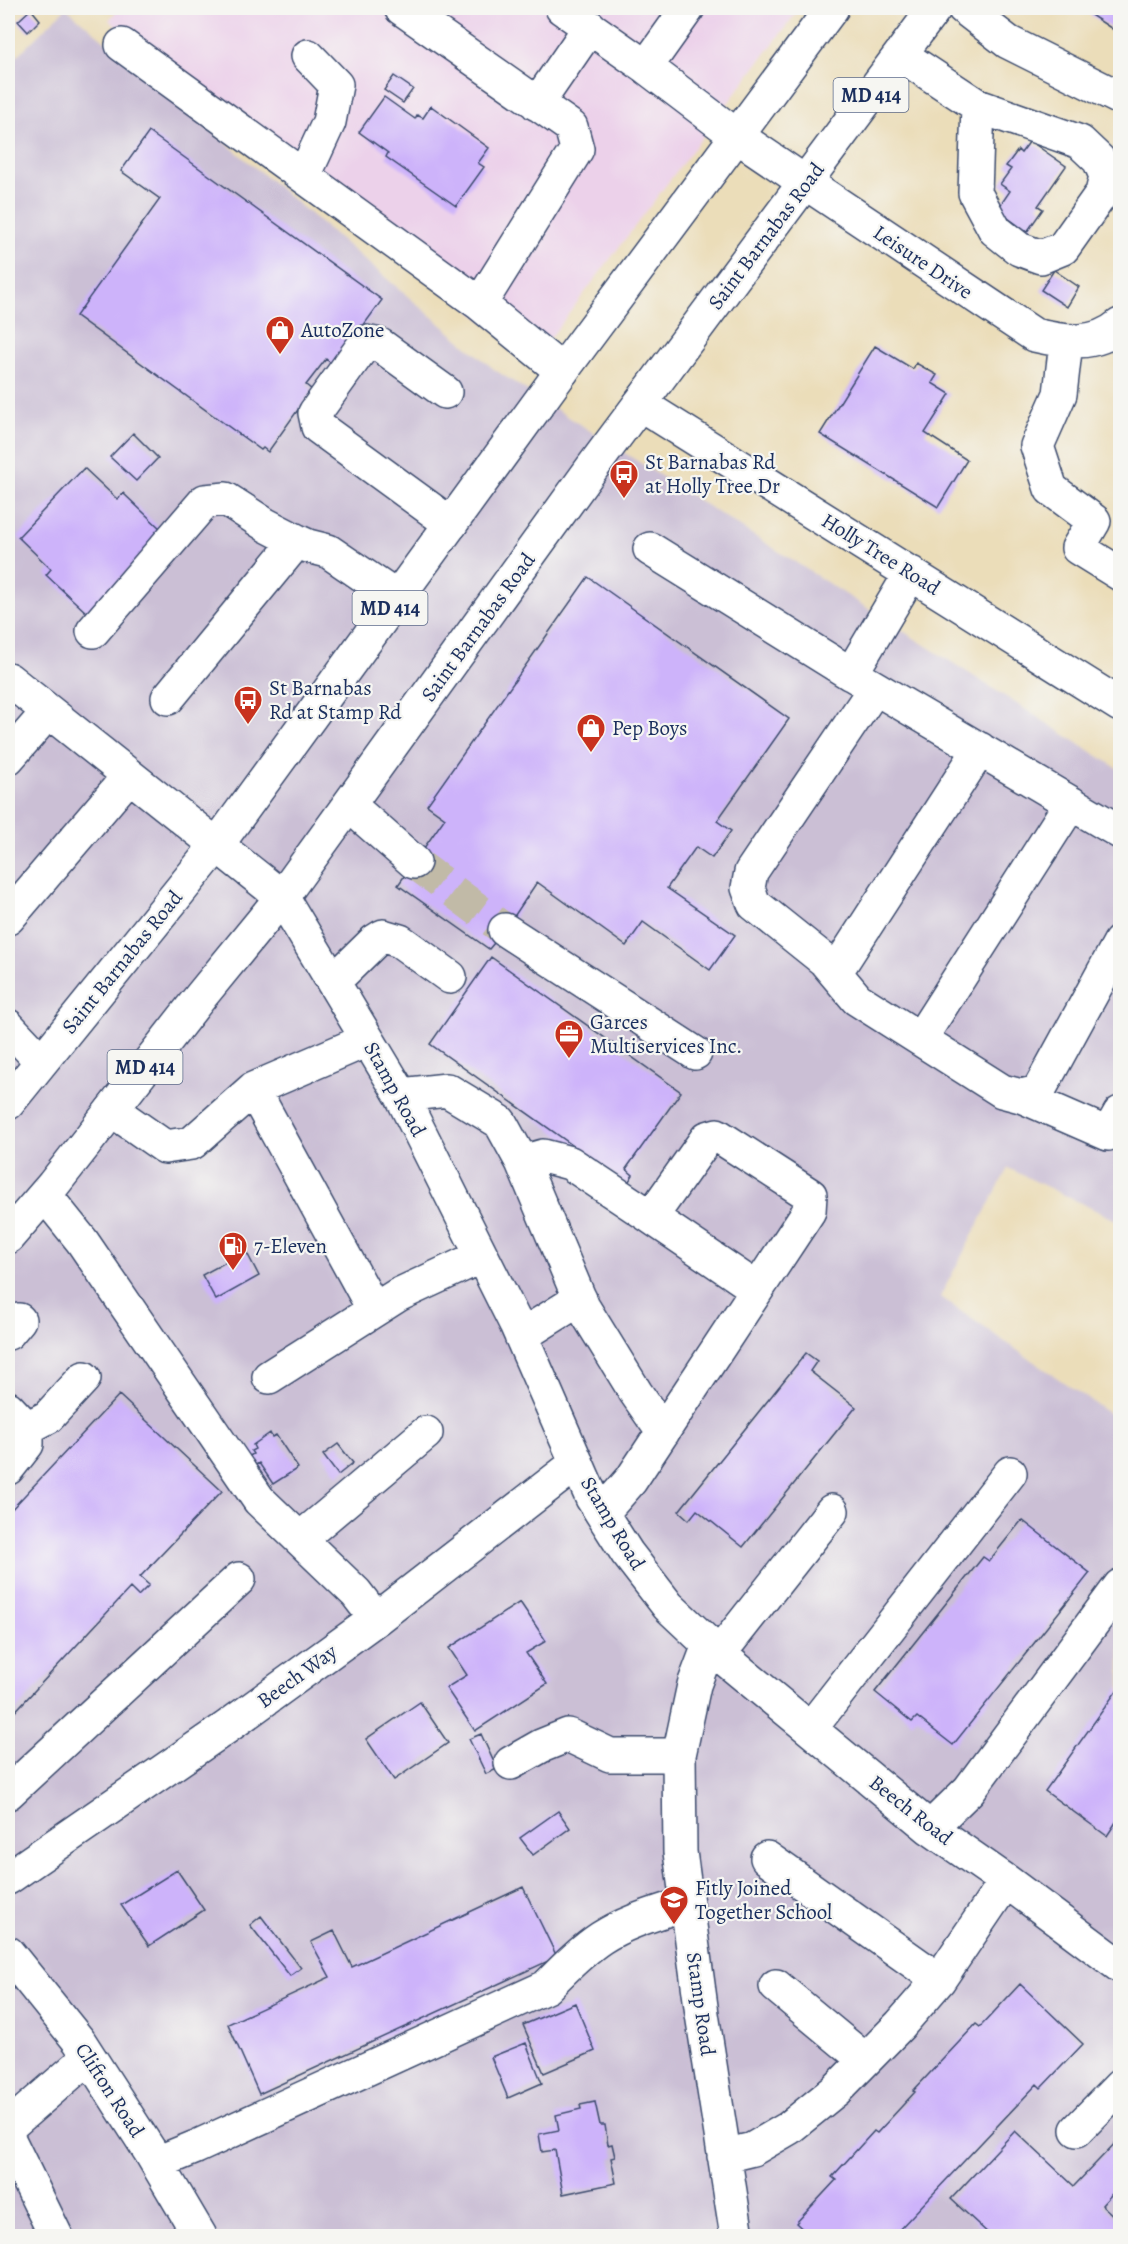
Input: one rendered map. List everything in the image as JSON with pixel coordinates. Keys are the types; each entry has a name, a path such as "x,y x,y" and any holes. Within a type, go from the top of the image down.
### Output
{"street":[{"path":"401,8 571,127 577,149 480,304"},
{"name":"Leisure Drive","path":"562,8 646,67 737,136 1034,335 1066,342 1095,339 1120,325"},
{"path":"646,67 688,8"},
{"name":"Saint Barnabas Road","path":"8,1103 216,845 562,371 832,8"},
{"name":"Saint Barnabas Road","path":"8,1237 45,1195 282,897 640,404 935,8"},
{"path":"963,8 1008,42 1120,99"},
{"path":"537,104 590,27"},
{"path":"122,45 480,304 562,371"},
{"path":"901,55 978,106 1080,142 1099,160 1106,176 1102,193 1064,248 1041,257 1019,249 995,230 975,193 978,106"},
{"path":"304,176 329,122 336,85 308,56"},
{"path":"445,392 380,345 366,342 315,413 318,427 451,524"},
{"path":"1066,342 1060,394 1037,446 1051,489 1094,521 1078,548 1120,574"},
{"name":"Holly Tree Road","path":"640,404 1120,705"},
{"path":"93,631 205,501 226,499 266,525 297,541 328,551 397,598"},
{"path":"168,698 297,541"},
{"path":"650,549 863,681 1120,832"},
{"path":"911,573 863,681 751,872 748,888 754,904 824,960 857,999 1002,1091 1021,1096 1108,1134 1120,1113"},
{"name":"Stamp Road","path":"8,679 282,897 400,1095 521,1336 592,1498 627,1553 668,1606 714,1650 694,1685 679,1755 681,1852 737,2236"},
{"path":"8,758 48,712"},
{"path":"835,973 980,749"},
{"path":"8,918 129,776"},
{"path":"920,1039 1071,803"},
{"path":"349,805 414,862"},
{"path":"505,930 696,1053"},
{"path":"333,981 383,936 400,941 450,977"},
{"path":"1021,1096 1038,1092 1120,942"},
{"path":"8,1026 41,1061"},
{"path":"112,1110 165,1147 192,1143 254,1089 367,1040"},
{"path":"254,1089 374,1310"},
{"path":"400,1095 447,1090 500,1122 522,1162 580,1299 636,1393 663,1432"},
{"path":"602,1513 631,1479 809,1211 810,1195 717,1135 707,1138 651,1217"},
{"path":"522,1162 543,1156 570,1163 757,1289"},
{"path":"45,1195 82,1241 259,1500 356,1593 376,1619"},
{"path":"269,1377 398,1294 482,1256"},
{"path":"521,1336 580,1299"},
{"path":"8,1468 27,1444 17,1418 48,1417 84,1378"},
{"path":"300,1539 426,1433"},
{"name":"Beech Way","path":"8,1878 227,1727 376,1619 577,1463"},
{"path":"810,1728 1010,1473"},
{"path":"714,1650 832,1511"},
{"path":"8,1793 239,1580"},
{"path":"930,1828 969,1790 1120,1586"},
{"name":"Beech Road","path":"714,1650 930,1828 1120,1966"},
{"path":"511,1763 541,1746 568,1735 610,1755 679,1755"},
{"path":"767,1858 939,1980"},
{"path":"724,2156 753,2149 789,2128 836,2090 900,2025 939,1980 1006,1881"},
{"path":"157,2163 196,2148 546,1987 575,1958 602,1937 637,1920 687,1903"},
{"name":"Clifton Road","path":"8,1953 79,2041 157,2163 200,2236"},
{"path":"776,1986 866,2060"},
{"path":"8,2127 89,2057"},
{"path":"1077,2130 1120,2086"},
{"path":"8,2138 56,2236"}],"shaded area":[{"path":"66,8 495,370 1120,770 1120,1222 1008,1168 940,1297 1120,1421 1120,2236 8,2236 8,65"},
{"path":"120,8 800,8 533,361 109,20"}],"building":[{"path":"1080,8 1120,8 1120,34"},
{"path":"31,9 40,20 28,32 18,21"},
{"path":"394,76 413,89 403,103 384,90"},
{"path":"384,97 415,119 417,115 423,118 431,106 489,148 478,163 484,167 456,206 386,157 388,153 359,132"},
{"path":"149,132 382,300 334,366 326,359 306,385 312,390 268,452 263,448 261,450 76,316 160,199 121,171"},
{"path":"1030,141 1066,166 1038,206 1043,209 1027,232 997,210 1010,191 1000,184 1011,169 1006,166 1018,150 1021,153"},
{"path":"1054,270 1079,287 1067,307 1041,290"},
{"path":"875,346 913,369 916,363 937,375 932,383 950,394 925,433 967,460 938,507 820,434"},
{"path":"133,433 158,458 136,481 110,457"},
{"path":"84,468 117,499 123,493 164,532 87,613 46,575 51,569 18,537"},
{"path":"588,577 789,719 717,821 731,831 712,858 696,847 667,888 735,935 710,970 643,922 626,946 537,882 505,930 489,949 398,885 445,818 427,805"},
{"path":"491,957 681,1092 626,1169 633,1175 627,1184 430,1044"},
{"path":"246,1251 259,1276 216,1300 202,1275"},
{"path":"806,1353 817,1361 810,1371 856,1407 743,1547 697,1510 689,1520 679,1511"},
{"path":"119,1395 222,1491 140,1577 149,1585 138,1596 130,1588 8,1719 8,1513"},
{"path":"270,1433 272,1437 276,1435 298,1468 273,1484 259,1463 254,1466 248,1457 253,1454 251,1451 255,1449 253,1445"},
{"path":"338,1444 353,1463 338,1475 323,1455"},
{"path":"1022,1520 1090,1573 953,1745 917,1717 912,1722 875,1692 983,1557 989,1561"},
{"path":"520,1602 546,1641 526,1653 547,1684 475,1731 446,1688 467,1675 449,1648"},
{"path":"1120,1686 1120,1816 1107,1836 1045,1791"},
{"path":"420,1702 448,1743 394,1780 366,1739"},
{"path":"481,1734 497,1769 486,1774 469,1739"},
{"path":"558,1811 570,1828 533,1855 520,1838"},
{"path":"177,1870 204,1910 149,1946 121,1905"},
{"path":"523,1887 557,1957 259,2094 228,2024 330,1977 311,1942 334,1931 352,1967"},
{"path":"261,1916 301,1968 290,1976 250,1925"},
{"path":"1020,1984 1083,2044 1041,2088 1037,2084 895,2234 898,2236 810,2236 796,2223 836,2180 832,2177 874,2131 877,2133 976,2024 980,2027"},
{"path":"575,2003 595,2051 544,2073 523,2025"},
{"path":"526,2043 542,2083 508,2098 491,2057"},
{"path":"595,2102 600,2125 605,2125 608,2145 612,2144 615,2157 611,2158 616,2183 563,2194 555,2150 542,2152 539,2134 559,2130 556,2115 581,2109 580,2105"},
{"path":"1015,2131 1074,2186 1120,2138 1120,2185 1102,2205 1120,2222 1120,2236 991,2236 951,2199"}],"tunnel":[{"path":"414,862 505,930"}],"place":[{"name":"AutoZone","path":"280,356"},
{"name":"St Barnabas Rd at Holly Tree Dr","path":"624,500"},
{"name":"St Barnabas Rd at Stamp Rd","path":"248,726"},
{"name":"Pep Boys","path":"591,754"},
{"name":"Garces Multiservices Inc.","path":"569,1060"},
{"name":"7-Eleven","path":"233,1272"},
{"name":"Fitly Joined Together School","path":"674,1926"}]}
